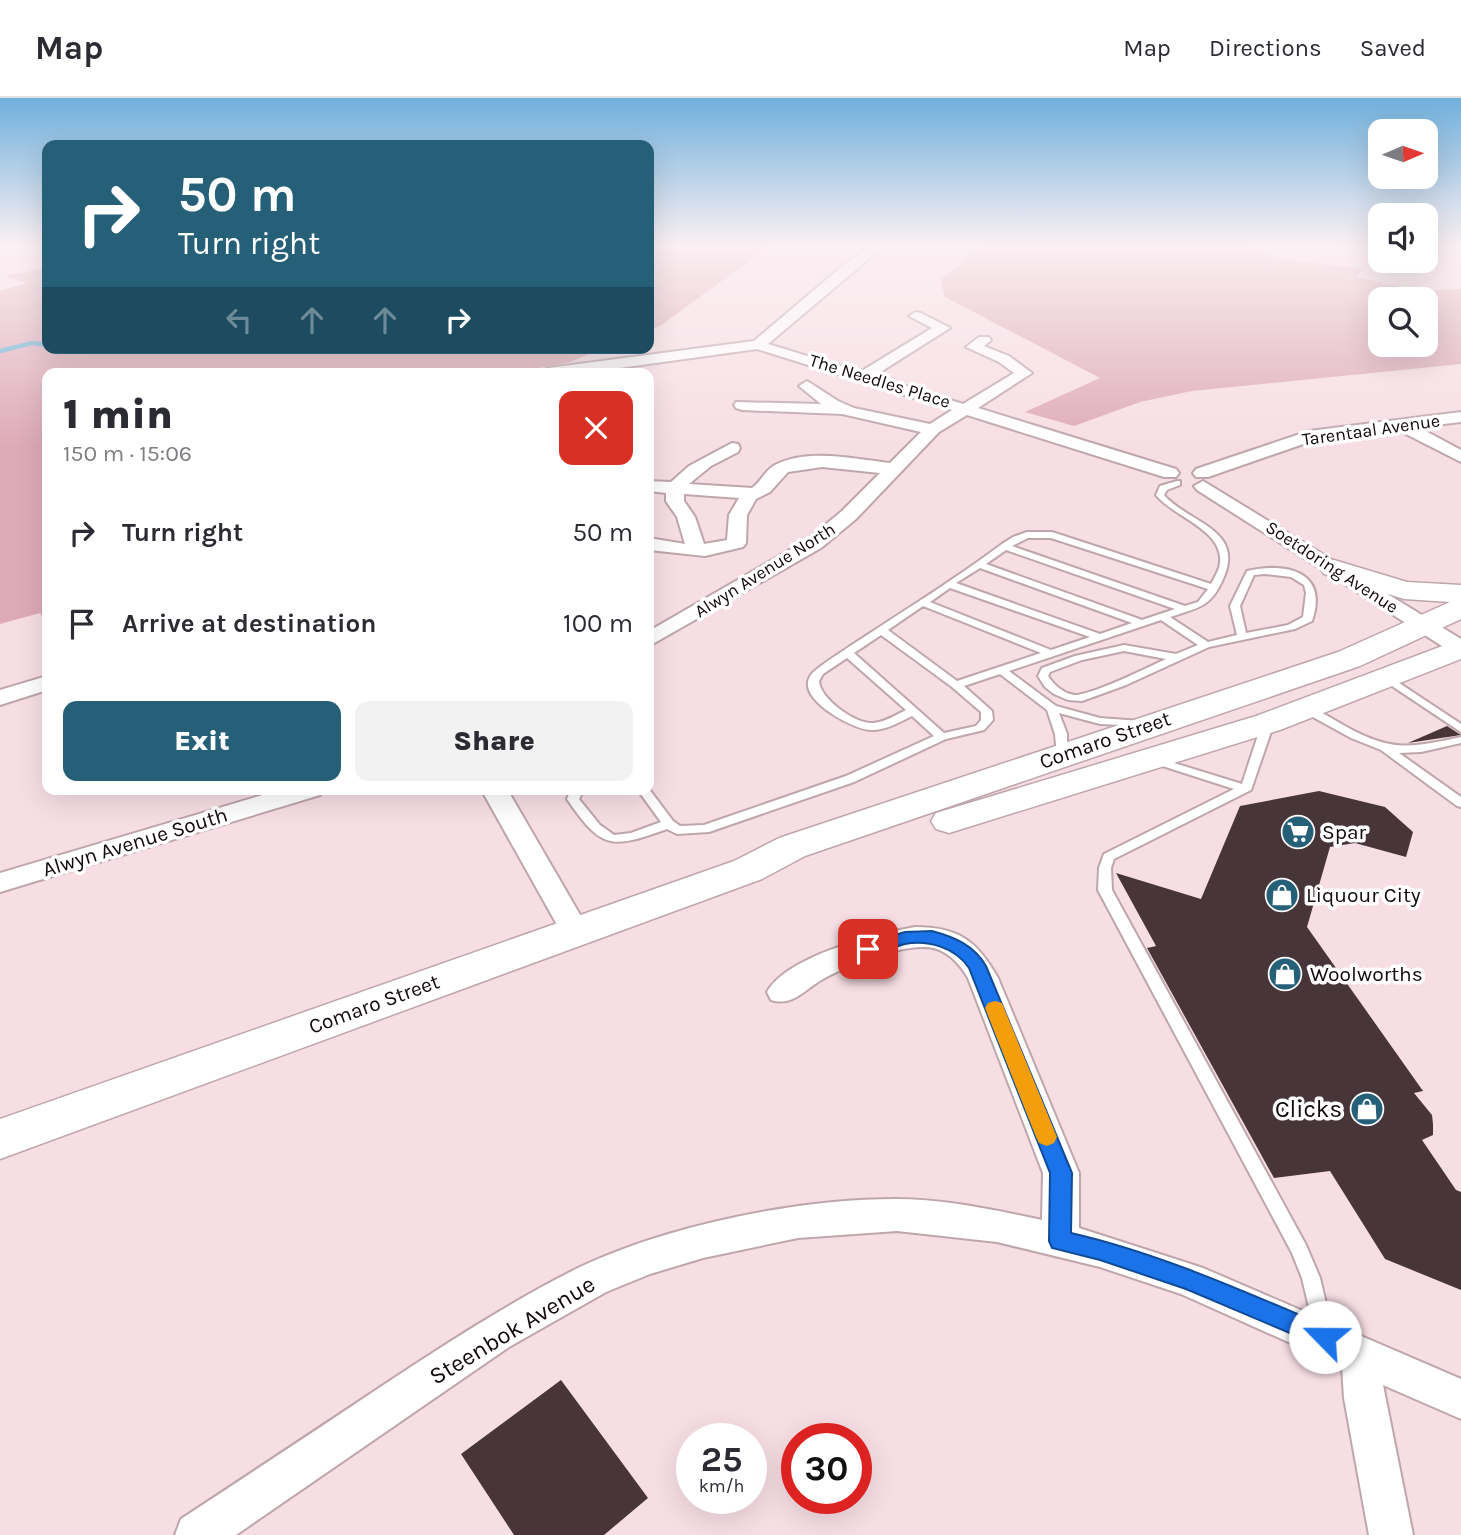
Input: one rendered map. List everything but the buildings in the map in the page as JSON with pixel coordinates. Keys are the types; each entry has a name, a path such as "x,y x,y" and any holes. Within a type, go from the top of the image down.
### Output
{"street":[{"path":"613,368 758,345 795,313"},
{"path":"863,376 943,328 916,316"},
{"name":"Alwyn Avenue North","path":"654,637 814,544 849,514 933,429 964,407 1024,373 998,356 973,347 984,340"},
{"name":"The Needles Place","path":"758,345 964,407"},
{"path":"807,386 819,398 850,410 933,429"},
{"path":"742,405 850,410"},
{"path":"964,407 1173,478 1184,469 1202,479"},
{"name":"Tarentaal Avenue","path":"1202,479 1309,436 1461,417"},
{"path":"1398,424 1461,457"},
{"path":"698,549 691,537 687,516 675,503 677,488 686,476 732,448"},
{"path":"654,486 750,494 763,491 775,472 790,465 820,463 893,470"},
{"name":"Soetdoring Avenue","path":"1202,479 1334,568 1461,648"},
{"path":"654,545 698,549 728,547 736,543 738,515 750,494"},
{"path":"1334,568 1404,590 1461,593"},
{"name":"Comaro Street","path":"0,1139 748,870 792,847 1349,659 1461,608"},
{"name":"Comaro Street","path":"748,870 801,864 1154,760 1268,723 1461,648"},
{"path":"0,698 42,685"},
{"name":"Alwyn Avenue South","path":"0,883 291,795"},
{"path":"497,795 575,932"},
{"path":"782,992 821,965 905,938 923,936 941,939 967,953 983,978 1061,1173 1060,1241"},
{"name":"Steenbok Avenue","path":"197,1535 495,1334 593,1280 645,1259 704,1242 797,1222 897,1215 997,1226 1100,1250 1190,1280 1461,1399"},
{"path":"1343,1346 1364,1398 1391,1535"}],"lane":[{"path":"956,685 1201,604 1215,588 1227,555 1216,535 1160,495 1173,478"},
{"path":"913,711 877,727 867,727 855,723 818,697 813,686 814,679 819,671 1005,546 1027,535 1052,535 1215,588"},
{"path":"1005,546 1188,610"},
{"path":"978,564 1143,624"},
{"path":"1174,657 1136,649 1116,649 1046,670 1043,676 1046,683 1065,696 1083,698 1151,672 1174,657 1206,645 1242,637 1303,623 1308,619 1311,590 1307,583 1278,572 1250,573 1235,606 1242,637"},
{"path":"949,584 1101,638"},
{"path":"922,602 1052,654"},
{"path":"1164,618 1206,645"},
{"path":"647,795 669,824 677,830 705,829 850,779 942,737 979,728 987,720 986,711 956,685 881,630"},
{"path":"848,652 942,737"},
{"path":"1001,670 1052,708 1100,722 1147,725"},
{"path":"1387,678 1461,729"},
{"path":"1052,708 1061,734 1061,754"},
{"path":"1306,709 1382,747 1461,803"},
{"path":"1268,723 1245,787 1109,857 1104,882 1300,1250 1343,1346"},
{"path":"1382,747 1423,749 1461,740"},
{"path":"1154,760 1245,787"},
{"path":"574,795 573,799 598,833 606,838 630,838 669,824"}],"shaded area":[{"path":"0,313 42,313 42,354 589,354 570,362 539,368 42,368 42,616 40,613 0,624"},
{"path":"654,313 678,313 654,328"},
{"path":"976,313 1368,313 1368,357 1438,357 1438,313 1461,313 1461,364 1192,391 1140,402 1074,426 1025,412 1100,378"}],"waterway":[{"path":"0,351 32,343 42,344"}],"slow traffic":[{"path":"995,1008 1047,1137"}],"place":[{"name":"Spar","path":"1298,832"},
{"name":"Liquour City","path":"1282,895"},
{"name":"Woolworths","path":"1285,974"},
{"name":"Clicks","path":"1367,1109"}],"route":[{"path":"868,949 915,936 932,937 954,945 972,958 983,978 1061,1173 1060,1241 1100,1250 1190,1280 1325,1337"}]}
